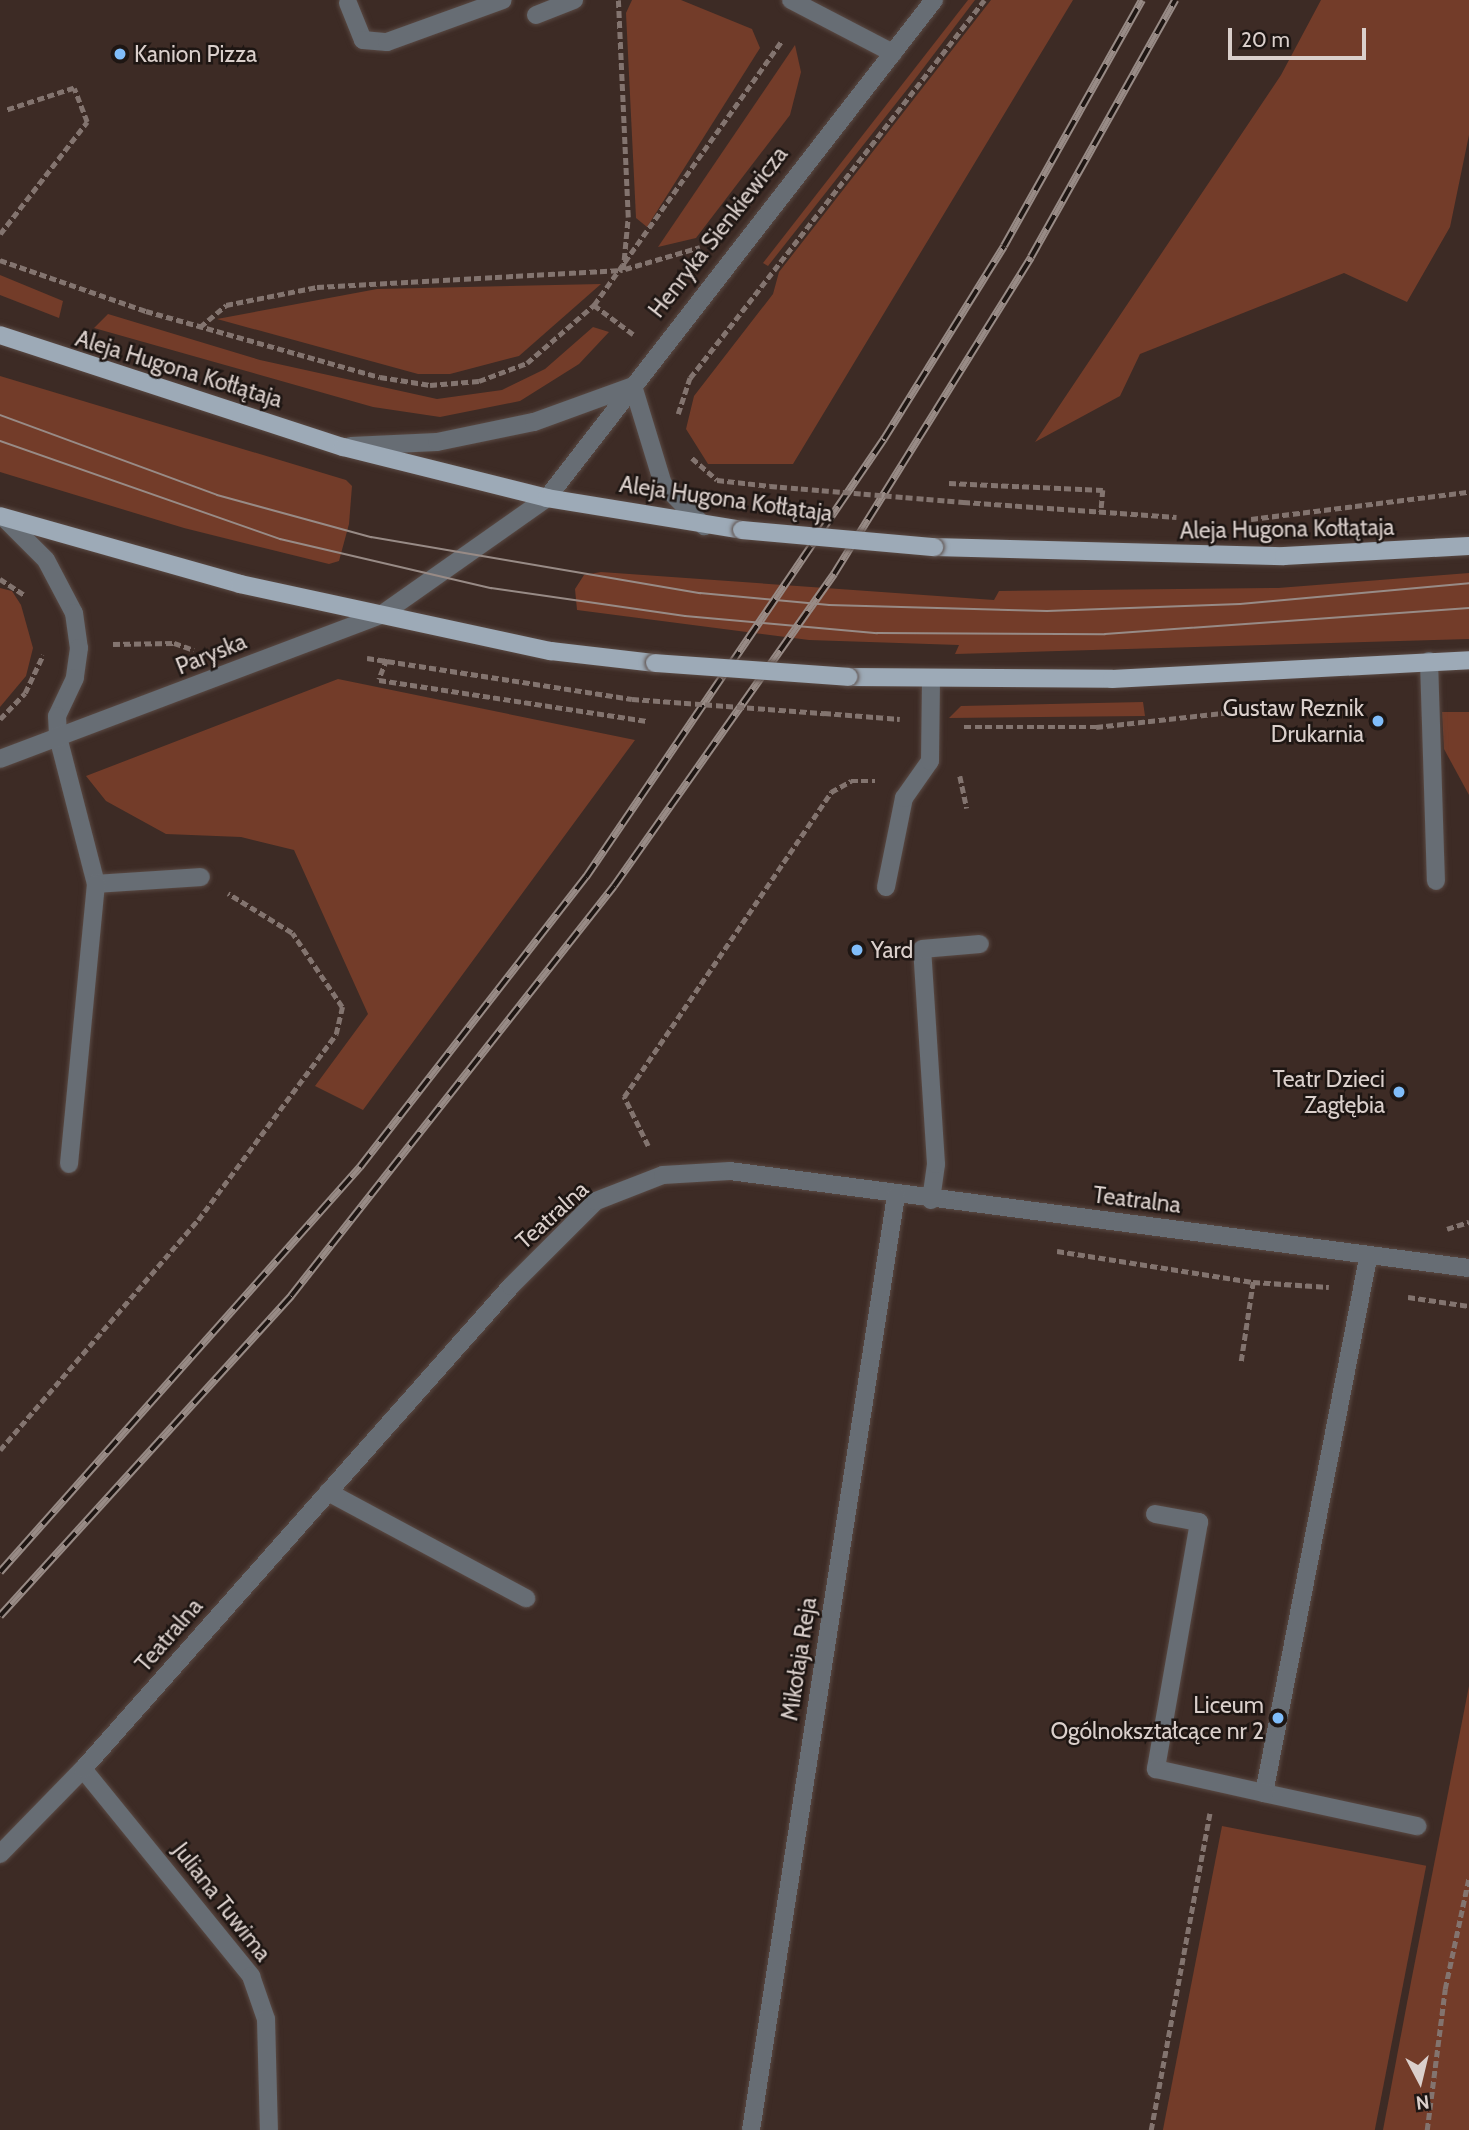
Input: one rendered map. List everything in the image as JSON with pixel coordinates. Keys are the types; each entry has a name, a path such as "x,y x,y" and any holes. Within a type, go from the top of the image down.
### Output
{"main road":[{"name":"Aleja Hugona Kołłątaja","path":"0,335 343,447 547,498 704,526 934,547 1284,556 1469,546"},
{"path":"2,517 132,556 381,615 551,651 655,663 931,681 1112,679 1469,660"}],"street":[{"path":"348,3 363,40 387,41 503,0"},
{"path":"536,15 574,0"},
{"path":"791,0 893,52"},
{"name":"Henryka Sienkiewicza","path":"547,498 749,232 934,0"},
{"path":"343,447 461,437 534,422 633,386 663,484 704,526"},
{"name":"Paryska","path":"0,759 381,615 547,498"},
{"path":"2,517 46,560 74,612 79,648 75,678 57,716 58,737 96,884 69,1164"},
{"path":"1429,661 1436,881"},
{"path":"886,887 912,781 930,761 931,681"},
{"path":"96,884 201,877"},
{"path":"931,1200 936,1164 922,949 980,944"},
{"name":"Teatralna","path":"0,1854 83,1769 511,1286 596,1201 663,1175 730,1171 896,1196 1368,1258 1469,1268"},
{"name":"Mikołaja Reja","path":"751,2130 896,1196"},
{"path":"1264,1793 1368,1258"},
{"path":"328,1492 526,1598"},
{"path":"1155,1514 1199,1521 1156,1769 1417,1826"},
{"name":"Juliana Tuwima","path":"83,1769 251,1976 266,2018 269,2130"}],"path":[{"path":"618,0 628,217 623,270"},
{"path":"679,429 690,377 984,0"},
{"path":"0,260 200,327 380,377 444,386 527,363 594,305 623,270 782,40"},
{"path":"0,234 87,122 74,88 7,110"},
{"path":"200,327 226,305 317,287 623,270 749,232"},
{"path":"594,305 621,325"},
{"path":"687,453 711,478 770,486 1180,517"},
{"path":"949,483 1103,490 1101,512"},
{"path":"1236,521 1469,492"},
{"path":"0,579 31,603"},
{"path":"0,719 25,693 44,653 42,642"},
{"path":"114,644 174,643 205,653"},
{"path":"362,658 387,659 632,699 824,713 932,725 1096,727 1282,706"},
{"path":"387,659 379,680 648,721"},
{"path":"961,778 967,808"},
{"path":"663,1175 624,1097 831,792 851,781 912,781"},
{"path":"0,1450 198,1220 336,1034 342,1007 292,933 201,877"},
{"path":"1054,1250 1253,1282 1363,1290 1469,1306"},
{"path":"1241,1361 1253,1282"},
{"path":"1151,2130 1216,1782"},
{"path":"1427,2130 1445,1989 1469,1877"}],"shaded area":[{"path":"632,0 681,0 752,29 760,48 647,227 636,218 626,13"},
{"path":"968,0 975,0 768,266 763,263"},
{"path":"991,0 1073,0 793,464 708,464 686,429 694,396 773,294 779,272"},
{"path":"1321,0 1469,0 1469,135 1450,227 1407,302 1344,273 1140,354 1120,396 1035,442 1281,75"},
{"path":"795,45 801,72 790,115 696,238 658,247"},
{"path":"0,275 63,301 59,318 0,295"},
{"path":"601,284 519,356 450,374 418,374 217,319 377,289"},
{"path":"108,314 260,360 437,399 502,390 545,369 593,327 609,332 579,364 520,401 440,417 373,407 94,328"},
{"path":"0,376 346,480 352,486 349,524 339,561 329,564 184,528 0,472"},
{"path":"601,572 994,600 999,591 1278,588 1469,573 1469,639 955,654 959,645 809,640 577,610 575,589 584,575"},
{"path":"0,588 12,591 21,605 33,648 26,676 0,707"},
{"path":"338,679 635,740 363,1110 315,1086 368,1014 294,850 241,837 166,834 106,801 86,776"},
{"path":"1143,702 1145,716 949,718 961,706"},
{"path":"1442,712 1469,712 1469,795 1444,749"},
{"path":"1469,1686 1469,2130 1383,2130 1411,1982"},
{"path":"1222,1826 1426,1866 1375,2130 1163,2130"}],"tram line":[{"path":"0,415 217,495 371,537 700,593 829,605 1047,611 1240,604 1469,583"},
{"path":"0,441 280,539 491,588 685,616 877,633 1105,634 1469,608"}],"railway":[{"path":"0,1572 360,1167 586,877 884,439 1004,246 1142,0"},
{"path":"0,1616 291,1296 614,886 834,574 1031,257 1175,0"}],"place":[{"name":"Kanion Pizza","path":"120,54"},
{"name":"Gustaw Reznik Drukarnia","path":"1378,721"},
{"name":"Yard","path":"857,950"},
{"name":"Teatr Dzieci Zagłębia","path":"1399,1092"},
{"name":"Liceum Ogólnokształcące nr 2","path":"1278,1718"}]}
